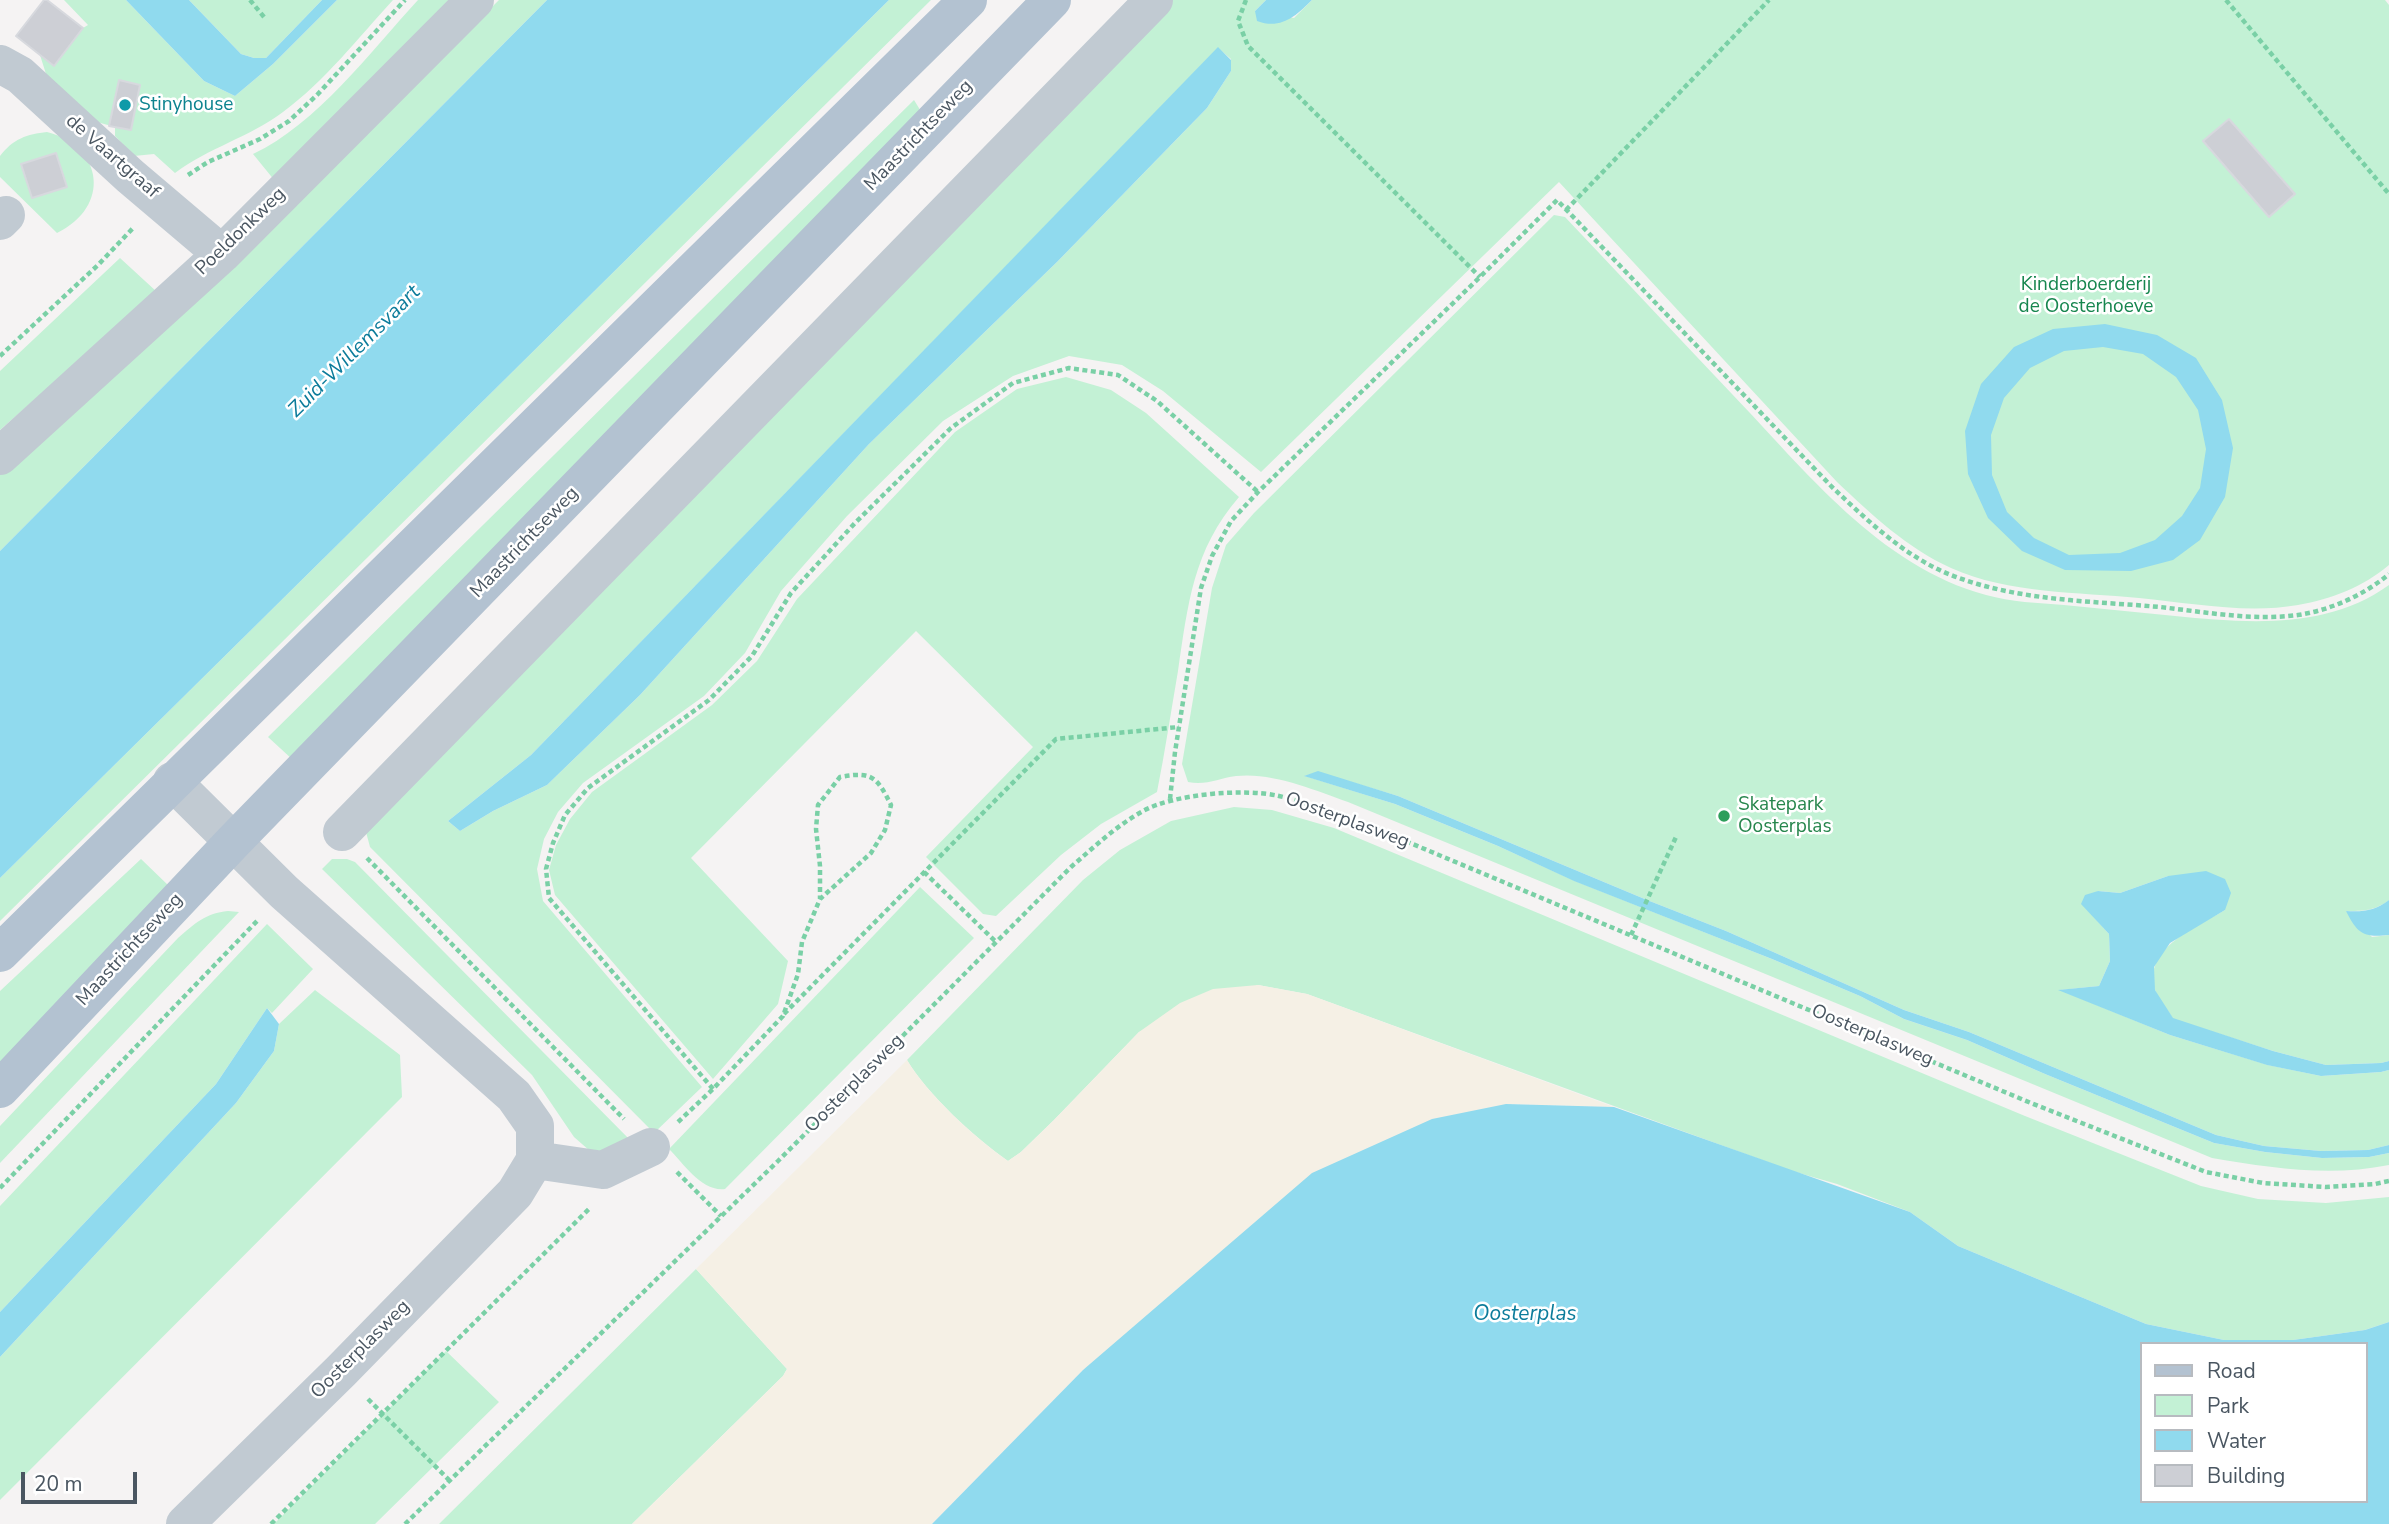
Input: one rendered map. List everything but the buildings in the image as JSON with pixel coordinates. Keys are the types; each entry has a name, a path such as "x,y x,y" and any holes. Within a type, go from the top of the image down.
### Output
{"main road":[{"path":"0,953 968,0"},
{"name":"Maastrichtseweg","path":"0,1089 233,842 1052,0"}],"street":[{"name":"Poeldonkweg","path":"0,456 121,343 222,254 475,0"},
{"path":"342,832 1154,0"},
{"name":"de Vaartgraaf","path":"0,64 20,75 130,176 222,254"},
{"path":"172,781 284,892 514,1096 535,1126 535,1160 603,1170 651,1147"},
{"name":"Oosterplasweg","path":"186,1524 515,1193 535,1160"}],"path":[{"path":"250,0 264,17"},
{"path":"0,356 98,265 160,200 188,175 208,162 260,139 289,121 317,95 405,0"},
{"path":"1246,0 1238,21 1248,46 1480,277"},
{"path":"1566,210 1769,0"},
{"path":"2226,0 2389,194"},
{"path":"1170,800 1201,588 1212,556 1231,522 1258,492 1557,200 1832,487 1878,530 1948,574 1986,587 2024,594 2245,615 2298,615 2344,602 2389,574"},
{"path":"713,1089 550,898 545,869 552,843 565,816 588,788 709,700 752,656 791,593 855,523 951,428 1013,383 1069,368 1118,375 1157,401 1258,492"},
{"path":"651,1147 713,1089 1056,739 1179,727"},
{"path":"783,1016 797,974 802,943 820,900 816,829 818,806 840,777 870,776 883,789 891,805 885,830 872,853 820,900"},
{"name":"Oosterplasweg","path":"405,1524 778,1161 1071,867 1109,834 1143,811 1170,800 1233,793 1277,795 1341,814 2031,1103 2206,1172 2263,1183 2326,1187 2389,1181"},
{"path":"342,832 721,1216"},
{"path":"1630,935 1676,837"},
{"path":"924,872 996,942"},
{"path":"0,1188 284,892"},
{"path":"271,1524 594,1204"},
{"path":"341,1371 449,1480"}],"green space":[{"path":"64,0 126,0 204,81 235,96 273,64 337,0 393,0 341,59 283,112 175,173 154,154 134,156 115,136 115,127 97,122 46,74 40,55 55,65 88,25"},
{"path":"189,0 322,0 266,58 254,58 241,54"},
{"path":"418,0 455,0 275,181 253,154 299,125 321,106"},
{"path":"499,0 547,0 0,551 0,475 216,283"},
{"path":"889,0 931,0 0,921 0,878"},
{"name":"Kinderboerderij de Oosterhoeve","path":"1170,0 1266,0 1255,11 1294,18 1312,0 2385,0 2389,5 2389,565 2369,580 2335,596 2278,607 2218,607 2020,587 1973,577 1935,560 1891,530 1837,482 1559,182 1261,472 1163,391 1122,365 1069,356 1013,376 943,421 847,516 781,591 745,653 704,696 583,783 558,812 544,839 537,869 543,901 702,1087 654,1133 370,847 366,832","holes":["1218,48 1231,59 1231,71 1207,108 1057,262 869,444 640,695 547,785 493,811 460,831 448,821 531,755"]},
{"path":"914,100 922,113 293,760 268,737"},
{"path":"47,132 80,150 94,178 93,194 86,208 74,222 57,233 0,177 0,156 10,145 21,138"},
{"path":"1554,215 1565,217 1846,512 1911,562 1947,581 1986,595 2015,601 2202,619 2258,621 2286,620 2340,610 2365,600 2389,585 2389,900 2369,910 2346,911 2372,937 2389,935 2389,1061 2326,1065 2173,1019 2155,990 2153,975 2157,962 2175,941 2225,910 2168,876 2120,893 2098,891 2082,904 2109,934 2110,961 2099,986 2060,990 2170,1035 2268,1065 2321,1076 2389,1070 2389,1145 2368,1150 2321,1151 2264,1146 2216,1135 1969,1032 1904,1010 1726,931 1398,796 1318,772 1305,776 1395,804 1575,881 1860,996 1904,1019 1967,1040 2214,1143 2322,1158 2369,1157 2389,1153 2389,1165 2323,1171 2278,1168 2212,1158 1348,802 1279,779 1250,775 1207,782 1188,782 1182,764 1212,588 1226,545 1254,513"},
{"path":"120,258 157,292 0,430 0,371"},
{"path":"1066,377 1111,390 1146,413 1239,497 1211,537 1195,579 1185,623 1157,792 1101,824 1061,855 996,916 983,914 926,857 1033,747 916,631 691,858 788,961 778,1004 713,1079 555,895 549,870 556,845 570,819 592,792 712,705 757,661 797,599 955,432 1017,389"},
{"path":"1234,807 1272,810 1334,828 2025,1116 2201,1186 2258,1199 2326,1203 2389,1197 2389,1322 2365,1330 2293,1340 2224,1340 2146,1324 1958,1246 1910,1212 1837,1184 1792,1171 1307,994 1258,985 1139,1032 1054,1120 1008,1161 953,1115 907,1060 1083,880 1120,850 1171,821"},
{"path":"141,859 169,886 0,1067 0,991"},
{"path":"332,859 355,862 635,1145 622,1151 590,1151 574,1137 532,1075 322,869"},
{"path":"920,887 974,938 725,1189 717,1189 701,1182 669,1149"},
{"path":"228,911 239,912 0,1163 0,1126 178,938 207,917"},
{"path":"267,924 313,969 272,1013 267,1008 216,1084 0,1312 0,1206"},
{"path":"315,990 400,1055 402,1097 0,1500 0,1357 236,1103 274,1051 279,1024"},
{"path":"696,1269 787,1369 783,1376 632,1524 439,1524"},
{"path":"446,1351 499,1402 375,1524 274,1524"}],"sand":[{"path":"1258,985 1307,994 1614,1107 1506,1104 1083,1370 932,1524 632,1524 783,1376 787,1369 696,1269 907,1060 953,1115 1008,1161 1054,1120 1139,1032 1180,1003 1213,989"}],"water":[{"path":"126,0 189,0 241,54 266,58 322,0 337,0 273,64 235,96 204,81"},
{"name":"Zuid-Willemsvaart","path":"547,0 889,0 0,878 0,551"},
{"path":"1266,0 1312,0 1288,20 1273,24 1257,21 1255,11"},
{"path":"1218,47 1231,60 1231,71 1207,108 1057,262 869,444 640,695 547,785 493,811 460,831 448,821 531,755"},
{"path":"2105,324 2157,335 2196,358 2222,400 2233,448 2225,497 2200,540 2173,560 2131,571 2065,570 2022,551 1988,518 1968,474 1965,431 1981,384 2014,347 2053,329","holes":["2103,347 2143,354 2176,377 2198,410 2206,449 2200,488 2182,516 2155,540 2120,553 2069,555 2034,538 2007,512 1992,475 1991,435 2004,398 2030,368 2064,351"]},
{"path":"1318,771 1398,796 1726,931 1904,1010 1969,1032 2216,1135 2264,1146 2321,1151 2368,1150 2389,1145 2389,1153 2369,1157 2322,1158 2214,1143 1967,1040 1904,1019 1860,996 1574,881 1498,846 1395,804 1304,776"},
{"path":"2206,871 2225,879 2231,893 2225,910 2170,943 2154,967 2155,990 2173,1018 2273,1051 2326,1065 2389,1061 2389,1070 2321,1076 2267,1065 2170,1035 2058,990 2099,986 2110,961 2109,934 2081,904 2085,895 2098,891 2120,893 2168,876"},
{"path":"2389,900 2389,935 2367,935 2358,929 2346,911 2369,910"},
{"path":"267,1008 279,1024 274,1051 236,1103 0,1357 0,1312 216,1084"},
{"name":"Oosterplas","path":"1506,1104 1614,1107 1910,1212 1958,1246 2146,1324 2224,1340 2293,1340 2365,1330 2389,1322 2389,1524 932,1524 1083,1370 1312,1173 1432,1119"}],"place":[{"name":"Stinyhouse","path":"125,105"},
{"name":"Skatepark Oosterplas","path":"1724,816"}]}
